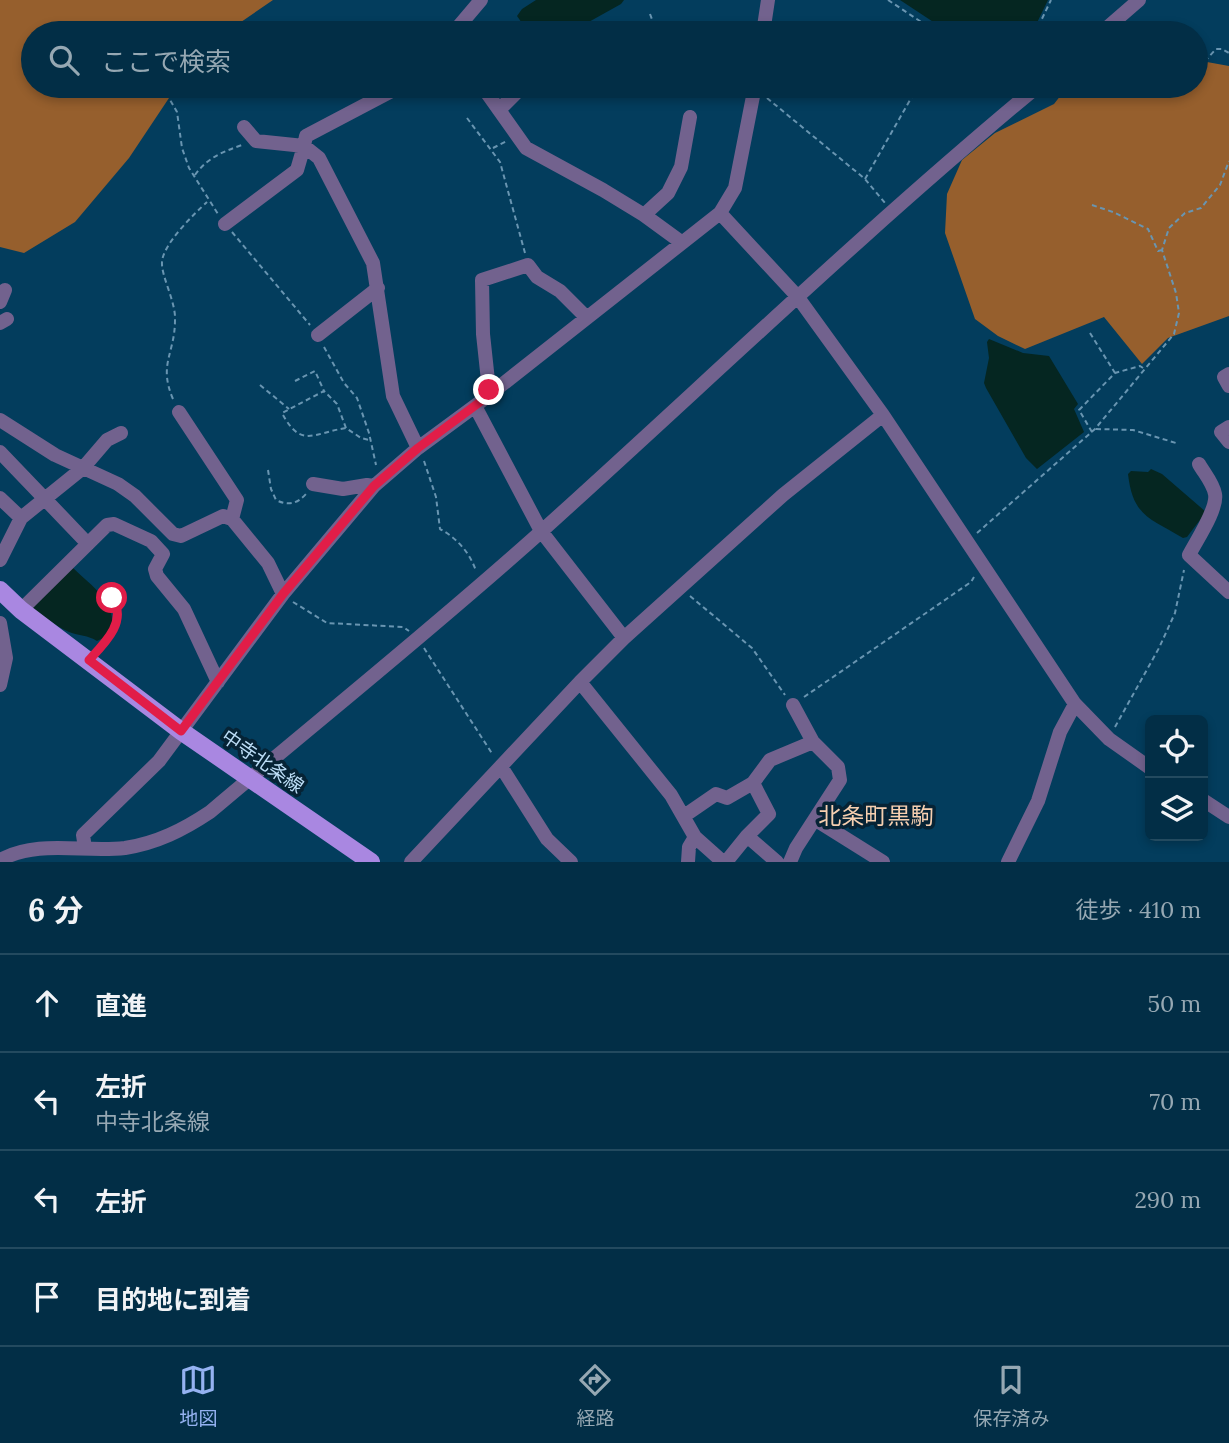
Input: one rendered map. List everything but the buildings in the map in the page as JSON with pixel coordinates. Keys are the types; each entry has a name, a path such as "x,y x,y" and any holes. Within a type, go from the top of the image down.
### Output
{"main road":[{"name":"中寺北条線","path":"0,590 21,610 181,731 370,862"}],"street":[{"path":"463,21 481,0"},
{"path":"765,21 768,0"},
{"path":"1114,21 1139,0"},
{"path":"225,224 297,170 306,136 378,98"},
{"path":"490,98 526,148 645,215 681,242"},
{"path":"499,110 511,98"},
{"path":"85,848 83,835 159,761 283,594 379,482 418,448 720,213 735,188 757,98"},
{"path":"0,860 32,850 122,848 153,842 182,831 210,812 480,586 891,211 1024,98"},
{"path":"645,215 668,193 681,167 690,117"},
{"path":"244,127 256,141 304,146 319,158 348,211 373,263 393,396 418,448"},
{"path":"720,213 797,296 883,415 1075,704 1109,739 1145,764"},
{"path":"492,393 489,390 483,334 482,280 528,265 537,277 560,291 586,317"},
{"path":"317,335 378,288"},
{"path":"1229,374 1224,377 1229,386"},
{"path":"475,406 541,531 624,639"},
{"path":"179,412 237,500 232,519"},
{"path":"411,862 580,682 624,639 783,495 883,415"},
{"path":"0,420 54,455 118,484 135,496 173,534 181,536 223,516 232,519 268,563 283,594"},
{"path":"1229,427 1221,432 1229,442"},
{"path":"0,560 21,518 83,468 107,440 121,433"},
{"path":"0,452 88,544"},
{"path":"1199,464 1215,490 1216,498 1189,555 1229,592"},
{"path":"313,484 343,489 379,482"},
{"path":"0,498 21,518"},
{"path":"152,541 161,522"},
{"path":"21,610 107,525 114,524 152,541 163,554 155,569 157,576 184,609 218,682"},
{"path":"0,623 6,658 0,685"},
{"path":"580,682 671,795 695,837 724,862 769,814 753,783"},
{"path":"1008,862 1038,801 1060,732 1075,704"},
{"path":"790,862 839,780 838,767 813,742 793,705"},
{"path":"684,817 716,794 727,798 753,783 769,760 813,742"},
{"path":"502,768 547,839 571,862"},
{"path":"1208,803 1229,817"},
{"path":"816,820 882,862"},
{"path":"747,836 777,862"},
{"path":"688,862 689,847 695,837"},
{"path":"51,862 58,848"}],"path":[{"path":"888,0 920,21"},
{"path":"1041,21 1051,0"},
{"path":"650,15 652,21"},
{"path":"1208,58 1216,49 1222,48 1229,53"},
{"path":"169,98 177,112 182,148 189,168 208,201 317,335 344,383 356,398 370,440 379,482"},
{"path":"767,98 865,179 891,211"},
{"path":"865,179 911,98"},
{"path":"467,117 500,162 528,265"},
{"path":"492,149 517,135"},
{"path":"194,176 203,163 220,152 256,141"},
{"path":"967,541 1095,429 1174,334 1179,313 1176,293 1162,250 1169,228 1185,213 1201,208 1220,185 1229,161"},
{"path":"179,412 166,384 166,364 176,319 162,262 168,245 208,201"},
{"path":"1092,205 1148,229 1158,251 1162,250"},
{"path":"1090,333 1115,373"},
{"path":"1092,432 1079,410 1115,373 1140,366 1144,369"},
{"path":"295,381 315,371 324,391 337,404 346,428 370,440"},
{"path":"260,385 289,409"},
{"path":"324,391 282,412 291,429 296,434 315,435 346,428"},
{"path":"1095,429 1133,430 1176,443"},
{"path":"418,448 436,497 440,529 452,535 472,560 480,586"},
{"path":"268,470 271,489 276,500 283,503 291,504 301,500 313,484"},
{"path":"1109,739 1159,648 1175,612 1189,555"},
{"path":"680,588 752,648 793,705 971,582 981,564"},
{"path":"283,594 327,623 403,627 418,638 502,768"},
{"path":"89,660 116,626 119,613 112,598"}],"shaded area":[{"path":"0,0 273,0 242,21 21,21 21,98 169,98 129,158 75,222 24,253 0,247"},
{"path":"536,0 624,0 591,21 521,21 517,16 522,9"},
{"path":"900,0 1048,0 1038,21 932,21"},
{"path":"1208,62 1229,66 1229,316 1168,338 1142,364 1104,317 1025,349 998,336 975,319 945,233 947,194 962,160 995,133 1054,104 1059,98 1208,98"},
{"path":"989,339 1023,353 1049,356 1078,404 1074,409 1084,432 1037,469 1026,458 984,383 989,358"},
{"path":"1151,469 1162,474 1206,512 1187,537 1183,538 1145,515 1134,499 1128,474 1131,471 1148,472"},
{"path":"72,567 105,600 112,616 112,625 103,638 97,641 64,630 30,606"}],"district":[{"name":"北条町黒駒","path":"876,816"}],"route":[{"path":"112,598 119,613 116,626 89,660 181,731 283,594 374,486 418,448 492,393 489,390"}]}
